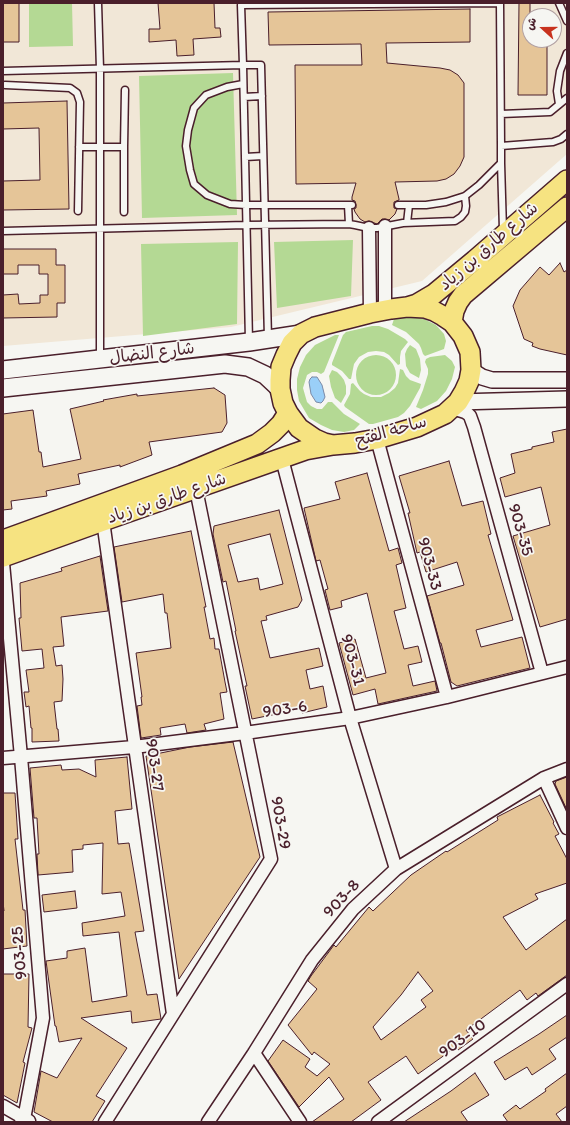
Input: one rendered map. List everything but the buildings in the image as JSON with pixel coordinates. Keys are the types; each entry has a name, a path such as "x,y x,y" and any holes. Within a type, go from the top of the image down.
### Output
{"main road":[{"name":"شارع طارق بن زياد","path":"407,307 434,294 567,180"},
{"name":"شارع طارق بن زياد","path":"452,322 454,311 463,295 567,207"},
{"name":"ساحة الفتح","path":"407,307 425,308 434,311 452,322 458,328 467,344 470,352 471,370 469,382 455,405 437,418 417,427 377,439 355,444 333,446 315,440 299,428 288,413 283,403 280,389 281,367 292,344 301,334 315,327 378,312 407,307"},
{"name":"شارع النضال","path":"3,370 249,342 301,334"},
{"name":"شارع النضال","path":"3,388 225,364 248,366 265,375 280,389"},
{"name":"شارع طارق بن زياد","path":"3,540 182,475 257,444 281,424 288,413"},
{"name":"شارع طارق بن زياد","path":"3,558 305,450 333,446"}],"street":[{"path":"378,312 385,226"},
{"path":"369,228 378,312"},
{"path":"471,370 482,377 492,380 567,380"},
{"path":"455,405 567,399"},
{"name":"903-35","path":"455,405 470,416 474,427 542,674"},
{"name":"903-33","path":"377,439 447,697"},
{"name":"903-31","path":"282,459 350,718 396,869"},
{"name":"903-29","path":"105,1122 271,859 196,489"},
{"name":"903-27","path":"103,521 173,1014"},
{"name":"903-25","path":"3,563 43,1018 25,1121"},
{"name":"903-6","path":"3,758 134,747 350,718 447,697 567,667"},
{"name":"903-8","path":"208,1122 254,1053 312,960 353,909 396,869 544,778 567,768"},
{"path":"544,778 567,828"},
{"name":"903-10","path":"378,1122 567,984"},
{"path":"254,1053 300,1122"},
{"path":"3,1106 25,1121"}],"lane":[{"path":"98,3 100,69 100,360"},
{"path":"249,342 241,4 500,3 503,236"},
{"path":"559,3 567,21"},
{"path":"559,104 557,91 560,70 567,53"},
{"path":"3,71 261,65 268,339"},
{"path":"243,84 227,87 206,96 194,108 188,130 186,146 194,184 207,195 230,204 350,205 349,224"},
{"path":"5,85 70,88 77,93 80,102 78,212"},
{"path":"124,212 125,90"},
{"path":"244,97 262,96"},
{"path":"501,114 550,112 567,98"},
{"path":"501,146 553,142 561,139 567,134"},
{"path":"79,147 124,147"},
{"path":"245,157 263,156"},
{"path":"398,205 436,204 465,196 479,185 501,163"},
{"path":"3,231 349,224 377,228 394,224 456,221 465,212 465,196"},
{"path":"407,223 409,205"}],"shaded area":[{"path":"3,3 567,3 567,154 422,281 231,327 3,346"}],"green space":[{"path":"29,3 72,3 73,46 29,47"},
{"path":"233,73 237,215 142,218 139,76"},
{"path":"353,240 351,296 277,308 274,242"},
{"path":"238,242 237,324 143,336 141,244"},
{"path":"411,316 424,319 436,325 444,334 446,341 444,349 425,356 419,344 406,332 392,325 394,319"},
{"path":"372,326 379,326 388,329 408,342 401,351 400,364 398,365 389,355 384,352 368,352 359,357 354,364 351,379 349,379 342,371 332,365 343,335 346,332"},
{"path":"335,335 339,335 324,372 321,374 312,372 307,375 303,388 307,402 311,406 317,409 322,409 328,402 332,402 344,414 360,424 354,430 344,432 332,430 309,418 299,401 297,390 297,379 300,367 306,355 315,345"},
{"path":"410,345 416,349 420,359 421,370 419,378 410,373 406,366 405,354"},
{"path":"380,355 387,358 393,364 396,375 395,383 387,392 380,395 372,395 365,392 357,383 356,371 359,364 368,356"},
{"path":"445,355 452,361 455,367 452,379 446,391 437,401 421,409 416,407 428,374 428,369 425,362 426,359"},
{"path":"400,369 403,370 410,380 421,384 410,406 404,413 398,417 369,424 345,407 344,405 350,394 351,384 353,383 364,394 371,397 381,397 395,388 398,383"},
{"path":"332,370 341,376 346,386 346,394 341,403 335,398 331,387 329,376"}],"water":[{"path":"312,377 317,377 322,385 325,397 321,403 316,402 311,394 309,382"}]}
